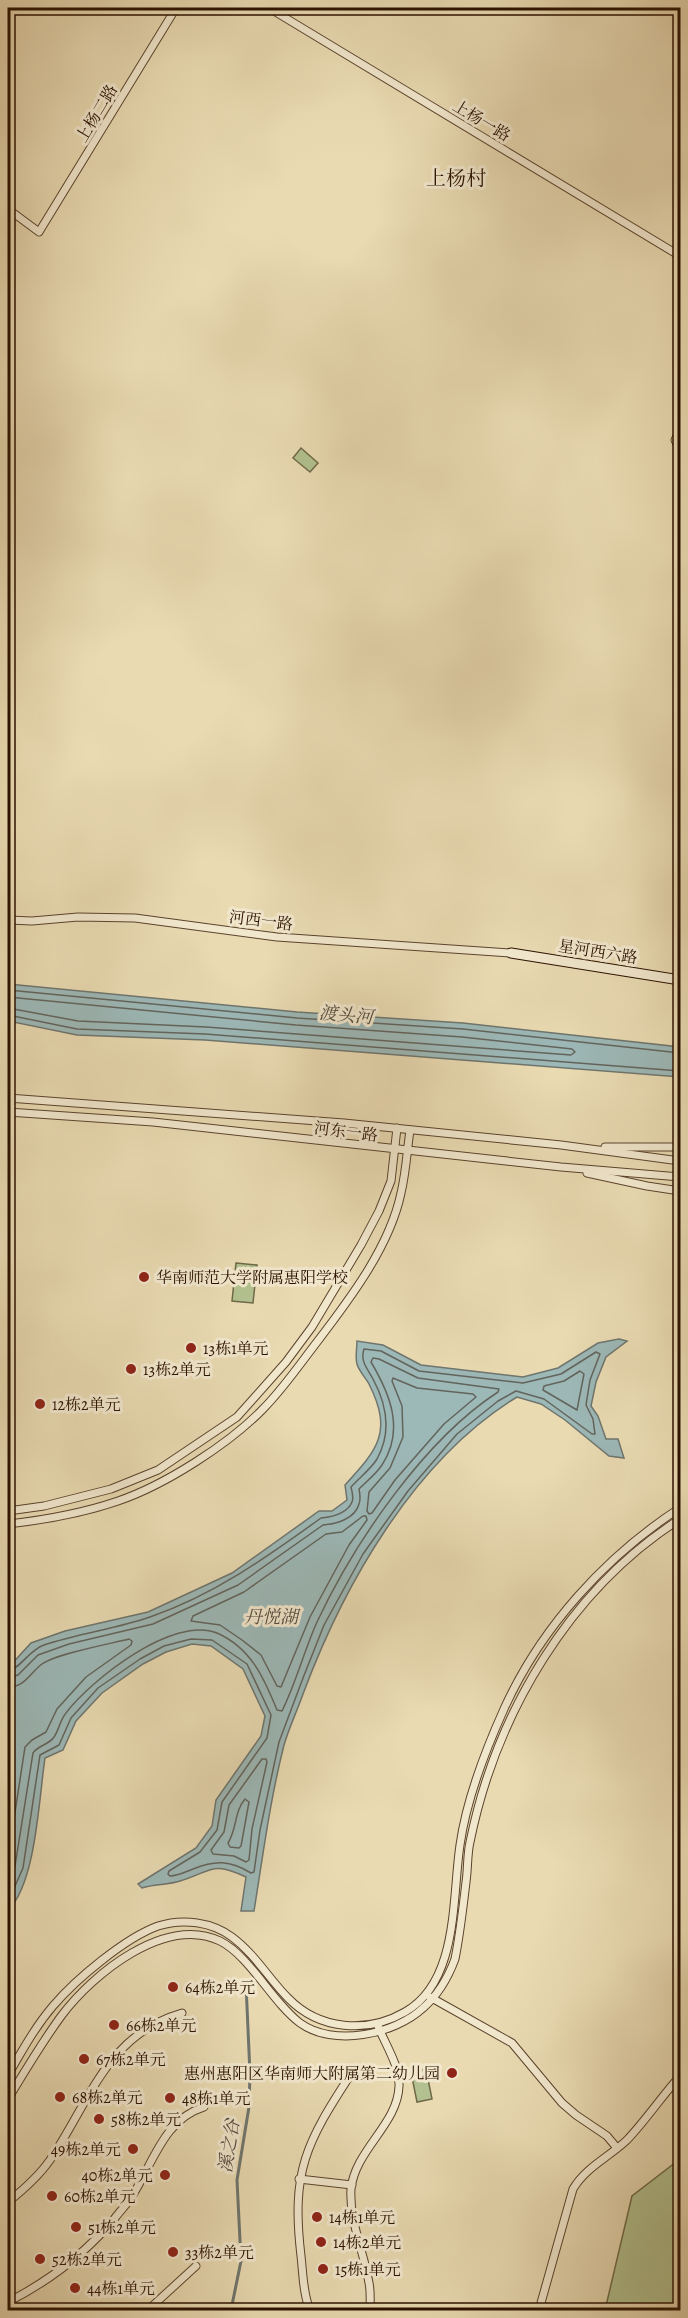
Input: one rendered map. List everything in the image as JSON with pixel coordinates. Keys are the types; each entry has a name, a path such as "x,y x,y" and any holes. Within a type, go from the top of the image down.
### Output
{"street":[{"name":"上杨二路","path":"8,209 39,232 176,8"},
{"name":"上杨一路","path":"269,8 681,256"},
{"path":"681,430 675,440 681,449"},
{"name":"河西一路","path":"8,920 32,921 78,917 135,918 278,937 511,953"},
{"name":"星河西六路","path":"511,953 681,980"},
{"name":"河东一路","path":"8,1098 344,1123 581,1147 681,1161"},
{"name":"河东一路","path":"8,1112 153,1122 394,1150 681,1177"},
{"path":"8,1511 44,1506 111,1489 158,1470 237,1417 293,1353 312,1327 379,1211 391,1181 397,1128"},
{"path":"8,1524 42,1520 118,1501 150,1487 204,1455 241,1429 264,1408 333,1320 382,1244 401,1194 410,1130"},
{"path":"581,1147 681,1147"},
{"path":"561,1167 681,1191"},
{"path":"8,2075 33,2032 71,1987 139,1936 171,1923 207,1925 232,1937 299,2009 315,2018 342,2025 379,2027 417,2004 435,1981 445,1959 457,1888 460,1844 475,1786 504,1707 536,1652 558,1621 602,1570 636,1539 681,1508"},
{"path":"8,2099 44,2042 80,1994 149,1943 168,1937 203,1936 221,1942 240,1957 289,2013 301,2024 317,2032 350,2035 409,2019 432,1999 449,1975 455,1959 470,1844 486,1780 510,1717 565,1626 622,1563 681,1519"},
{"path":"424,1994 512,2043 562,2103 607,2136 616,2148"},
{"path":"8,2202 49,2162 102,2071 118,2052 161,2019 182,2013"},
{"path":"370,2310 370,2285 353,2216 352,2185 360,2161 396,2103 399,2086 396,2070 379,2027"},
{"path":"310,2310 303,2276 297,2220 299,2180 306,2152 317,2127 351,2074"},
{"path":"539,2310 573,2189 586,2172 627,2139 681,2076"},
{"path":"8,2302 72,2262 94,2241 133,2195 175,2123 189,2112 204,2107"},
{"path":"299,2180 352,2185"},
{"path":"148,2310 196,2266"}],"green space":[{"path":"301,448 318,463 310,472 293,458"},
{"path":"236,1263 257,1265 253,1303 232,1301"},
{"path":"426,2069 432,2099 417,2102 411,2072"},
{"path":"680,2159 680,2310 605,2310 632,2196"}],"water":[{"path":"8,984 297,1012 463,1023 680,1047 680,1077 205,1040 77,1035 8,1021"},
{"name":"丹悦湖","path":"619,1339 627,1341 606,1357 596,1382 591,1406 598,1416 606,1439 618,1439 624,1458 609,1456 565,1420 541,1404 517,1397 480,1423 446,1454 415,1489 387,1528 339,1610 286,1739 271,1807 254,1911 241,1911 246,1877 225,1869 212,1869 180,1881 142,1888 138,1884 196,1848 212,1826 216,1800 261,1736 265,1716 243,1669 211,1646 192,1644 166,1652 143,1664 102,1693 76,1721 63,1750 45,1758 30,1861 25,1881 8,1910 8,1668 31,1643 65,1631 148,1612 232,1573 319,1511 332,1511 347,1500 345,1485 373,1450 381,1428 376,1401 357,1364 357,1341 383,1345 421,1365 523,1377 558,1368 598,1343"}],"waterway":[{"name":"溪之谷","path":"231,2310 241,2261 237,2180 249,2107 250,2074 246,1984"}],"place":[{"name":"华南师范大学附属惠阳学校","path":"144,1277"},
{"name":"13栋1单元","path":"191,1348"},
{"name":"13栋2单元","path":"131,1369"},
{"name":"12栋2单元","path":"40,1404"},
{"name":"64栋2单元","path":"173,1987"},
{"name":"66栋2单元","path":"114,2025"},
{"name":"67栋2单元","path":"84,2059"},
{"name":"惠州惠阳区华南师大附属第二幼儿园","path":"452,2073"},
{"name":"68栋2单元","path":"60,2097"},
{"name":"48栋1单元","path":"170,2098"},
{"name":"58栋2单元","path":"99,2119"},
{"name":"49栋2单元","path":"133,2149"},
{"name":"40栋2单元","path":"165,2175"},
{"name":"60栋2单元","path":"52,2196"},
{"name":"14栋1单元","path":"317,2217"},
{"name":"51栋2单元","path":"76,2227"},
{"name":"14栋2单元","path":"321,2242"},
{"name":"33栋2单元","path":"173,2252"},
{"name":"52栋2单元","path":"40,2259"},
{"name":"15栋1单元","path":"323,2269"},
{"name":"44栋1单元","path":"75,2288"}],"district":[{"name":"上杨村","path":"456,178"}],"water label":[{"name":"渡头河","path":"346,1015"}]}
